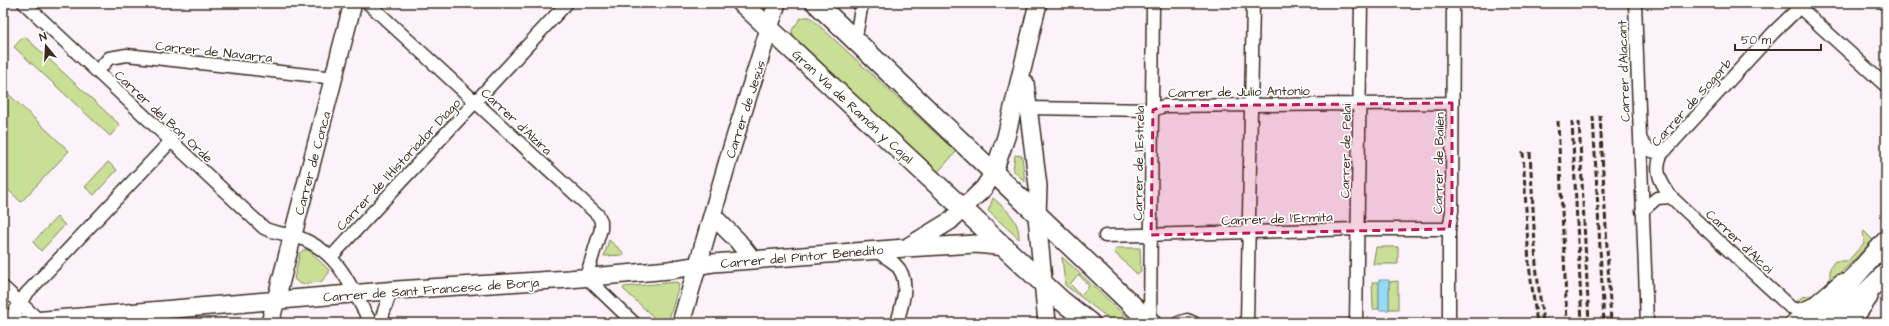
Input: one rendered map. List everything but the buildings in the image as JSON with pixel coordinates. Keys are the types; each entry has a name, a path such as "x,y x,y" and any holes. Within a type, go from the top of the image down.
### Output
{"main road":[{"name":"Carrer de Conca","path":"270,323 335,78 353,3"},
{"name":"Gran Via de Ramón y Cajal","path":"742,3 1042,282"},
{"name":"Carrer de Jesús","path":"682,323 777,3"},
{"path":"816,3 993,174 1151,323"},
{"path":"905,248 945,225 964,209 984,188 993,174 1020,107 1024,67 1038,3"},
{"path":"1020,107 1038,186 1037,216 1047,323"},
{"path":"713,216 737,240 753,260"},
{"name":"Carrer del Pintor Benedito","path":"699,265 905,248 976,244 1006,247"},
{"path":"1794,323 1881,247"},
{"path":"1814,323 1836,300 1881,247"},
{"name":"Carrer de Sant Francesc de Borja","path":"10,323 41,322 391,290 586,277 669,270 699,265"},
{"path":"1835,323 1886,274"},
{"path":"1851,323 1886,274"},
{"path":"1042,282 1062,301 1090,323"}],"street":[{"name":"Carrer del Bon Orde","path":"24,3 264,228 272,233 293,235 313,243 332,256 345,274 371,323"},
{"name":"Carrer d'Alzira","path":"368,3 600,219 601,229 586,277"},
{"name":"Carrer de l'Historiador Diago","path":"332,256 567,3"},
{"path":"855,42 862,3"},
{"name":"Carrer de l'Estrela","path":"1151,323 1153,3"},
{"path":"1247,323 1250,233 1253,3"},
{"name":"Carrer de Pelai","path":"1356,323 1361,3"},
{"name":"Carrer de Bailén","path":"1449,323 1449,229 1452,211 1453,3"},
{"name":"Carrer d'Alacant","path":"1635,3 1647,323"},
{"path":"1800,4 1886,86"},
{"name":"Carrer de Sogorb","path":"1658,172 1658,163 1661,155 1800,4"},
{"name":"Carrer de Navarra","path":"98,72 109,58 127,55 335,78"},
{"name":"Carrer de Julio Antonio","path":"1020,107 1153,110 1164,106 1452,103"},
{"name":"Carrer d'Alacant","path":"1640,138 1643,145 1650,150 1656,152 1666,150"},
{"path":"7,323 26,294 171,141"},
{"name":"Carrer d'Alcoi","path":"1658,172 1661,183 1671,197 1790,307 1798,310 1816,304"},
{"path":"1642,211 1657,198 1671,197"},
{"name":"Carrer de l'Ermita","path":"1105,236 1357,229 1449,229"},
{"path":"875,250 896,265 903,277 906,288 897,323"},
{"path":"586,277 631,322"},
{"path":"3,287 41,322"},
{"path":"380,323 391,290"},
{"path":"1178,323 1187,320 1194,323"}],"highlighted area":[{"path":"1452,103 1452,211 1449,229 1151,235 1153,110 1164,106"}],"green space":[{"path":"810,17 956,152 938,172 793,36 792,30 801,18"},
{"path":"24,36 120,125 110,136 14,47"},
{"path":"3,89 69,151 21,202 3,185"},
{"path":"1015,155 1022,156 1025,182 1013,170"},
{"path":"108,162 117,170 94,195 85,187"},
{"path":"993,198 1015,221 1019,232 1019,239 988,211"},
{"path":"57,217 65,225 41,251 33,242"},
{"path":"1864,231 1873,240 1820,295 1805,302 1796,302 1802,297 1814,295 1830,279 1830,268 1835,261 1848,261 1864,243"},
{"path":"609,240 624,253 624,255 604,256"},
{"path":"1376,247 1398,247 1398,264 1373,264"},
{"path":"1117,248 1140,248 1141,271 1137,274 1114,252"},
{"path":"303,250 308,250 329,270 329,273 321,282 300,284 294,279 300,253"},
{"path":"1062,257 1133,323 1115,323 1065,285","holes":["1079,275 1089,286 1081,295 1070,284"]},
{"path":"1398,281 1398,309 1389,309 1389,282"},
{"path":"677,282 679,285 668,323 660,323 623,289 624,287"},
{"path":"1372,282 1379,282 1379,309 1373,309"}],"water":[{"path":"1379,280 1389,280 1389,310 1379,310"}],"railway":[{"path":"1600,115 1611,323"},
{"path":"1593,116 1604,323"},
{"path":"1558,121 1567,323"},
{"path":"1572,121 1582,323"},
{"path":"1579,121 1589,323"},
{"path":"1523,152 1529,265 1537,323"},
{"path":"1530,152 1536,265 1543,323"}]}
